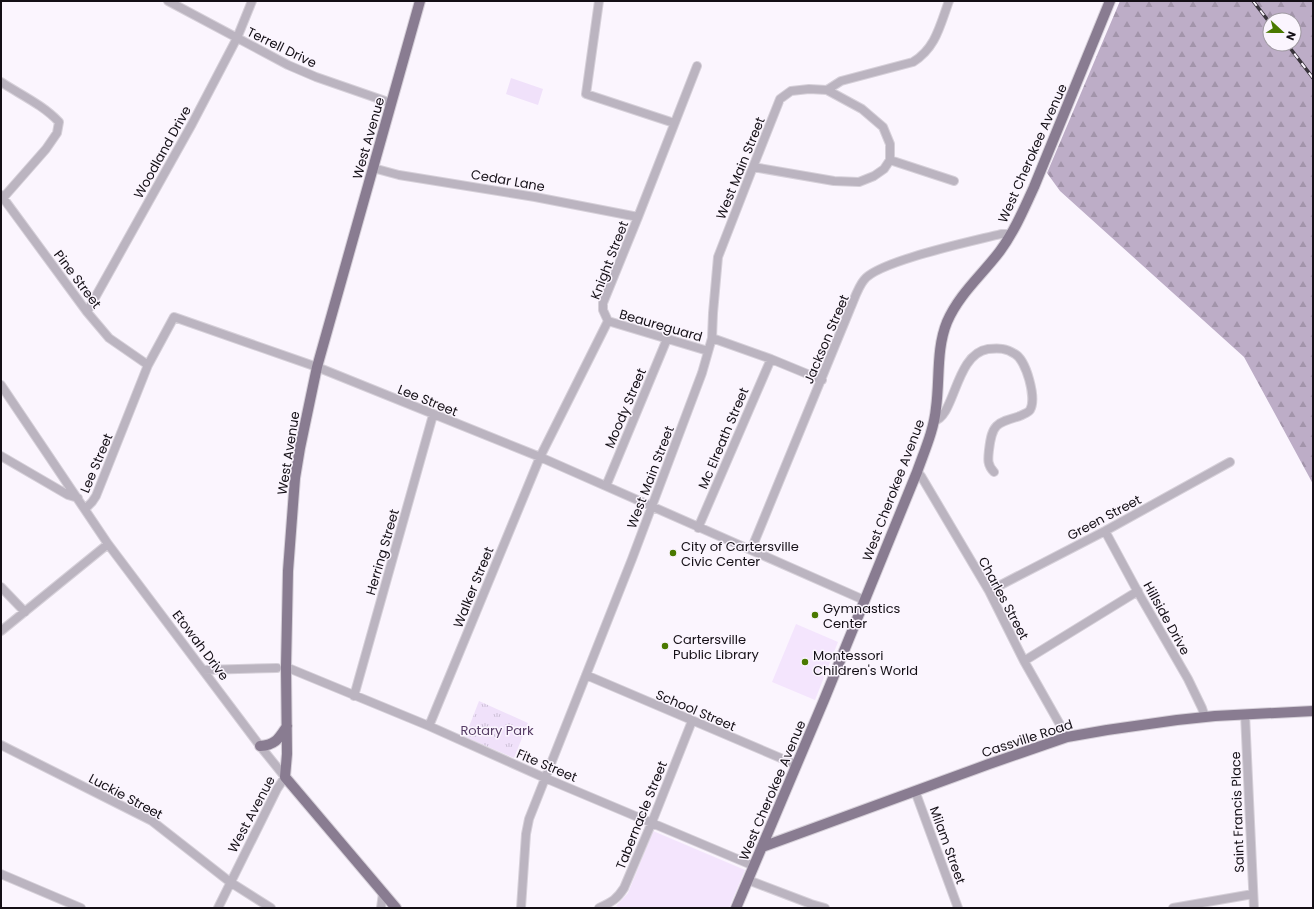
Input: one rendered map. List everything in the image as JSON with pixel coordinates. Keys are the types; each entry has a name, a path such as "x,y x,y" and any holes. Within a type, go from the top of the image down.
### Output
{"main road":[{"name":"West Avenue","path":"285,777 287,726 282,668 295,478 317,367 420,1"},
{"name":"West Cherokee Avenue","path":"736,908 797,765 917,472 934,421 940,352 946,324 952,310 961,297 1000,250 1011,234 1034,187 1110,1"},
{"name":"Cassville Road","path":"762,847 1067,737 1153,723 1205,717 1313,711"},
{"path":"260,746 274,743 287,726"},
{"name":"Etowah Drive","path":"285,777 396,908"},
{"path":"771,825 778,833 789,837"}],"street":[{"name":"Terrell Drive","path":"168,1 288,66 391,103"},
{"name":"Woodland Drive","path":"88,312 192,124 237,38 252,1"},
{"path":"600,1 586,94 674,123"},
{"path":"753,167 834,181 859,182 874,176 884,169 890,160 890,144 883,127 862,109 827,90 841,81 913,62 923,56 934,42 949,1"},
{"name":"Knight Street","path":"608,322 603,310 603,304 697,66"},
{"path":"1,82 42,108 59,122 57,133 46,148 2,196"},
{"name":"West Main Street","path":"521,908 526,834 530,818 652,506 702,373 712,338 718,257 780,99 791,91 809,89 827,90"},
{"path":"890,160 954,181"},
{"name":"Cedar Lane","path":"373,168 399,175 535,197 638,217"},
{"name":"Pine Street","path":"2,196 109,338 148,365"},
{"name":"Jackson Street","path":"751,550 850,309 864,280 874,272 888,265 941,249 1001,234 1011,234"},
{"name":"Lee Street","path":"84,509 96,496 148,365 174,317 317,367 540,457 864,600"},
{"path":"540,457 608,322"},
{"name":"Beaureguard","path":"608,322 708,351"},
{"path":"712,338 771,359 822,380"},
{"name":"Moody Street","path":"606,486 667,339"},
{"path":"934,421 937,421 946,410 966,366 974,355 984,350 998,348 1008,350 1018,356 1025,368 1032,391 1032,403 1030,410 1027,413 996,424 990,440 988,460 990,468 994,472"},
{"name":"Mc Elreath Street","path":"698,528 771,359"},
{"name":"Etowah Drive","path":"1,385 108,544 285,777"},
{"name":"Herring Street","path":"354,696 433,415"},
{"path":"1,456 68,495 78,498"},
{"name":"Walker Street","path":"429,726 540,457"},
{"name":"Green Street","path":"988,591 1105,531 1230,462"},
{"name":"Charles Street","path":"917,472 936,501 988,591 1024,661 1067,737"},
{"name":"Hillside Drive","path":"1105,531 1188,679 1205,717"},
{"path":"1,631 108,544"},
{"path":"1,587 25,612"},
{"path":"1024,661 1138,591"},
{"name":"Fite Street","path":"203,670 282,668 429,726 545,778 754,866"},
{"name":"School Street","path":"586,675 797,765"},
{"name":"Saint Francis Place","path":"1245,714 1254,908"},
{"name":"Tabernacle Street","path":"599,908 609,904 618,897 624,888 692,721"},
{"name":"Luckie Street","path":"1,745 152,821 230,882 271,908"},
{"name":"West Avenue","path":"218,908 277,789 285,777"},
{"name":"Milam Street","path":"915,791 958,908"},
{"path":"1,874 67,905 81,908"},
{"path":"748,880 810,906 825,908"},
{"path":"381,908 383,893"},
{"path":"1173,908 1253,894"}],"shaded area":[{"name":"Montessori Children's World","path":"796,624 838,642 815,700 772,682"},
{"path":"653,831 745,870 729,908 620,908 616,906 628,893"}],"green space":[{"path":"1120,1 1313,1 1313,484 1244,357 1060,191 1047,173"},
{"path":"511,78 543,89 538,105 506,94"},
{"name":"Rotary Park","path":"479,701 528,723 514,758 465,737"}],"railway":[{"path":"1253,1 1262,13"},
{"path":"1293,52 1313,78"}],"place":[{"name":"City of Cartersville Civic Center","path":"673,553"},
{"name":"Gymnastics Center","path":"815,615"},
{"name":"Cartersville Public Library","path":"665,646"},
{"name":"Montessori Children's World","path":"805,662"}]}
